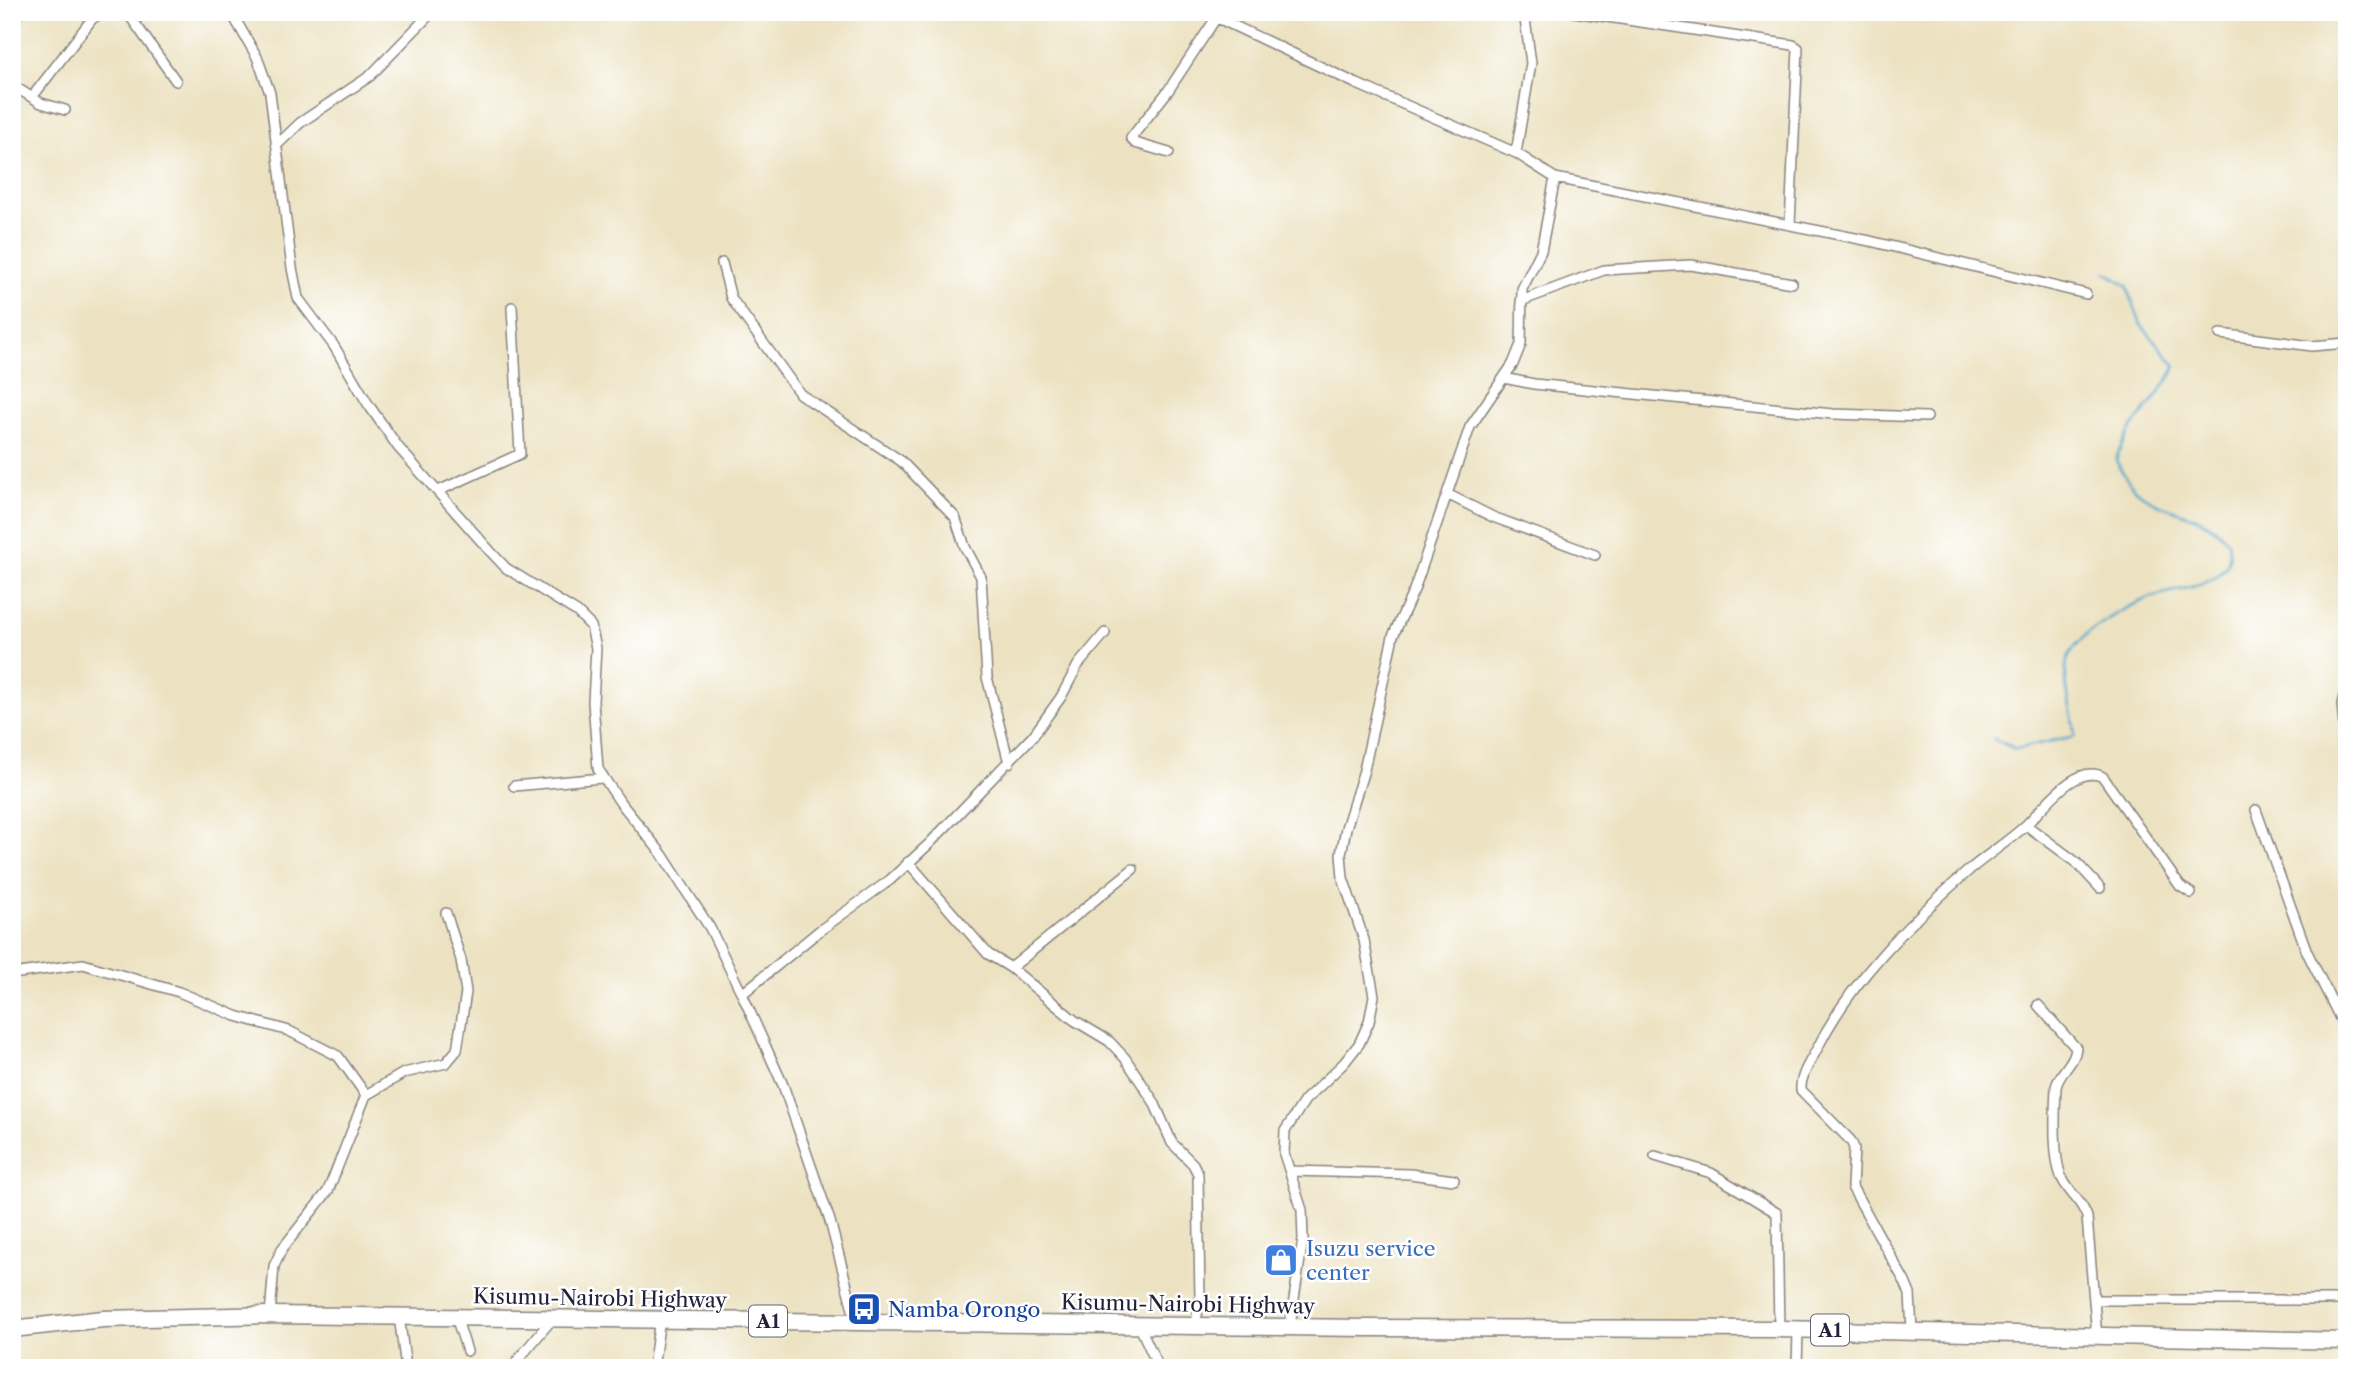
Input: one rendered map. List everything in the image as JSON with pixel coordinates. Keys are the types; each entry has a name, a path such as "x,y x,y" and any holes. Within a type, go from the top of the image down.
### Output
{"highway":[{"name":"Kisumu-Nairobi Highway","path":"12,1329 103,1319 270,1315 1524,1329 1564,1327"},
{"name":"A1","path":"1564,1327 1912,1331 2347,1341"}],"street":[{"path":"12,44 17,12"},
{"path":"36,92 92,19 102,12"},
{"path":"127,12 176,81"},
{"path":"230,12 257,57 270,93 292,268 299,298 334,346 381,424 506,568 577,612 591,626 596,648 593,702 596,756 602,778 662,854 710,928 743,994 783,1085 830,1221 856,1321"},
{"path":"276,145 300,123 370,76 432,12"},
{"path":"1205,12 1219,14 1357,84 1516,153 1555,178 1870,241 2086,294"},
{"path":"1516,153 1531,63 1524,12"},
{"path":"1574,12 1793,45 1798,48 1790,225"},
{"path":"1169,153 1135,143 1130,138 1168,91 1219,14"},
{"path":"12,85 41,103 65,110"},
{"path":"1290,1326 1303,1238 1302,1210 1283,1144 1290,1119 1305,1100 1344,1063 1369,1022 1374,996 1364,940 1343,878 1341,854 1364,770 1386,659 1470,427 1504,378 1521,344 1522,289 1541,251 1548,226 1555,178"},
{"path":"722,263 731,298 800,394 836,421 875,442 901,461 955,517 965,547 981,577 988,677 1009,763"},
{"path":"1521,301 1604,270 1691,265 1793,283"},
{"path":"438,491 520,454 512,307"},
{"path":"2220,334 2312,346 2347,343"},
{"path":"1504,378 1534,384 1833,414 1927,417"},
{"path":"1447,494 1493,517 1595,555"},
{"path":"743,994 908,862 1009,763 1061,697 1078,664 1105,633"},
{"path":"2347,685 2342,704 2347,757"},
{"path":"1912,1331 1910,1294 1905,1282 1852,1187 1854,1148 1851,1141 1808,1099 1801,1084 1838,1009 1867,971 1967,872 2026,825 2070,782 2099,775 2180,886 2191,893"},
{"path":"514,786 602,778"},
{"path":"2256,810 2307,952 2347,1032"},
{"path":"2026,825 2076,862 2100,888"},
{"path":"908,862 988,954 1011,968 1074,1020 1109,1041 1125,1058 1154,1102 1172,1143 1193,1164 1200,1194 1200,1300 1195,1325"},
{"path":"1011,968 1133,869"},
{"path":"270,1315 274,1266 282,1249 328,1191 366,1095 404,1073 446,1063 457,1050 466,992 461,960 446,913"},
{"path":"12,974 83,964 178,992 236,1016 289,1031 338,1056 366,1095"},
{"path":"2335,1005 2347,997"},
{"path":"2038,1005 2076,1048 2075,1057 2059,1076 2056,1087 2058,1160 2063,1180 2084,1206 2087,1217 2097,1337"},
{"path":"1655,1156 1712,1173 1777,1213 1779,1329"},
{"path":"1290,1171 1410,1174 1454,1180"},
{"path":"2095,1300 2347,1300"},
{"path":"399,1316 406,1368"},
{"path":"456,1317 467,1350"},
{"path":"517,1361 553,1318"},
{"path":"653,1368 660,1320"},
{"path":"1138,1324 1159,1368"},
{"path":"1797,1368 1798,1330"}],"waterway":[{"path":"1994,739 2016,749 2075,736 2066,668 2072,651 2080,641 2103,622 2141,601 2212,579 2220,574 2229,561 2228,541 2198,519 2140,494 2116,460 2128,433 2176,366 2141,325 2127,286 2106,272"}],"place":[{"name":"Isuzu service center","path":"1281,1260"},
{"name":"Namba Orongo","path":"864,1309"}]}
